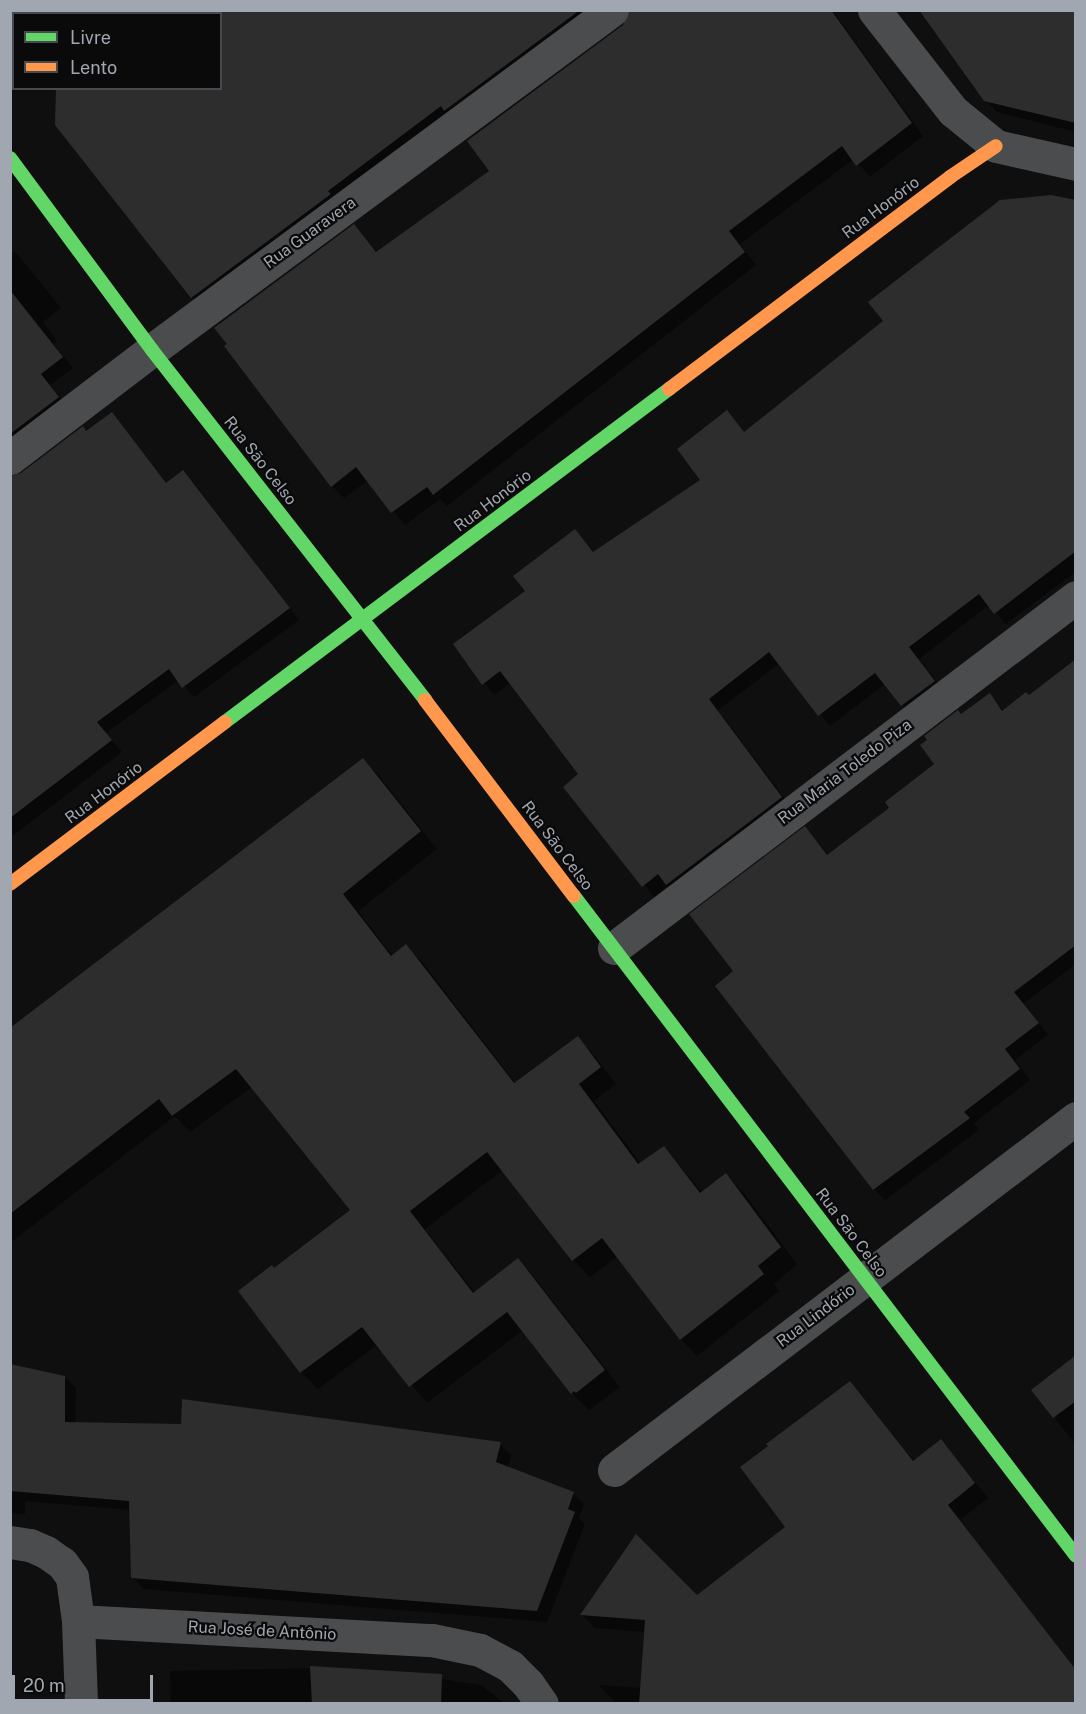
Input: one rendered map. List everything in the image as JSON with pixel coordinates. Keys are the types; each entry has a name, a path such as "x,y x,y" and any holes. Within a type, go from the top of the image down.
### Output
{"street":[{"name":"Rua Guaravera","path":"10,458 152,350 612,10"},
{"path":"874,10 953,111 996,146 1076,165"},
{"name":"Rua Honório","path":"10,884 950,177 996,146"},
{"name":"Rua São Celso","path":"10,158 152,350 364,619 1074,1551"},
{"name":"Rua Maria Toledo Piza","path":"614,948 1076,597"},
{"name":"Rua Lindório","path":"614,1470 1076,1118"},
{"path":"10,1542 38,1548 62,1563 72,1577 78,1621 81,1704"},
{"name":"Rua José de Antônio","path":"78,1621 432,1640 480,1650 510,1666 528,1684 542,1704"}],"building":[{"path":"220,10 580,10 444,111 441,106 328,191 331,194 191,298 55,125 56,90 222,90 222,12"},
{"path":"630,10 831,10 912,123 856,166 842,146 729,231 745,252 433,495 427,487 391,513 356,467 331,487 224,346 227,344 214,328 354,224 376,252 489,171 467,141 623,25"},
{"path":"919,10 1076,10 1076,123 984,101"},
{"path":"1051,195 1076,200 1076,551 994,614 979,594 909,647 935,681 901,706 875,673 818,716 769,652 709,699 782,797 666,885 658,874 642,887 563,787 578,774 500,671 482,685 453,644 525,591 513,576 575,529 593,552 700,480 677,449 727,410 744,432 883,321 868,302 1000,200"},
{"path":"10,290 63,357 41,374 59,397 10,434"},
{"path":"112,412 166,483 183,470 290,608 182,688 169,669 97,722 112,740 10,818 10,476 21,473 83,426 86,431"},
{"path":"1076,659 1076,945 1014,992 1039,1023 1005,1049 1020,1069 964,1112 970,1118 873,1190 715,986 733,971 689,914 805,826 827,855 889,808 885,802 934,764 920,745 927,740 924,736 958,710 961,714 990,693 1002,711 1026,692 1029,695"},
{"path":"363,758 421,831 343,894 391,956 406,944 514,1083 578,1036 601,1067 579,1084 638,1164 664,1146 700,1193 726,1173 781,1247 758,1266 764,1274 680,1340 602,1238 572,1261 487,1152 410,1211 473,1293 518,1258 605,1370 576,1393 574,1391 571,1394 507,1312 409,1387 362,1327 300,1373 238,1291 272,1265 274,1268 350,1210 236,1069 172,1116 159,1099 10,1214 10,1028"},
{"path":"1076,1355 1076,1401 1053,1418 1031,1390"},
{"path":"10,1364 65,1376 65,1422 181,1424 182,1399 501,1442 496,1462 574,1492 568,1509 575,1512 537,1611 131,1578 129,1501 10,1491"},
{"path":"850,1381 913,1461 941,1439 975,1483 948,1505 1076,1670 1076,1704 639,1704 645,1620 580,1615 636,1534 697,1595 785,1527 740,1467 768,1446 766,1444"},
{"path":"310,1666 442,1674 441,1704 312,1704"}],"traffic: fast":[{"path":"10,158 152,350 425,700"},
{"path":"225,722 669,389"},
{"path":"574,896 1076,1556"}],"traffic: slow":[{"path":"669,389 950,177 996,146"},
{"path":"425,700 574,896"},
{"path":"10,884 225,722"}]}
